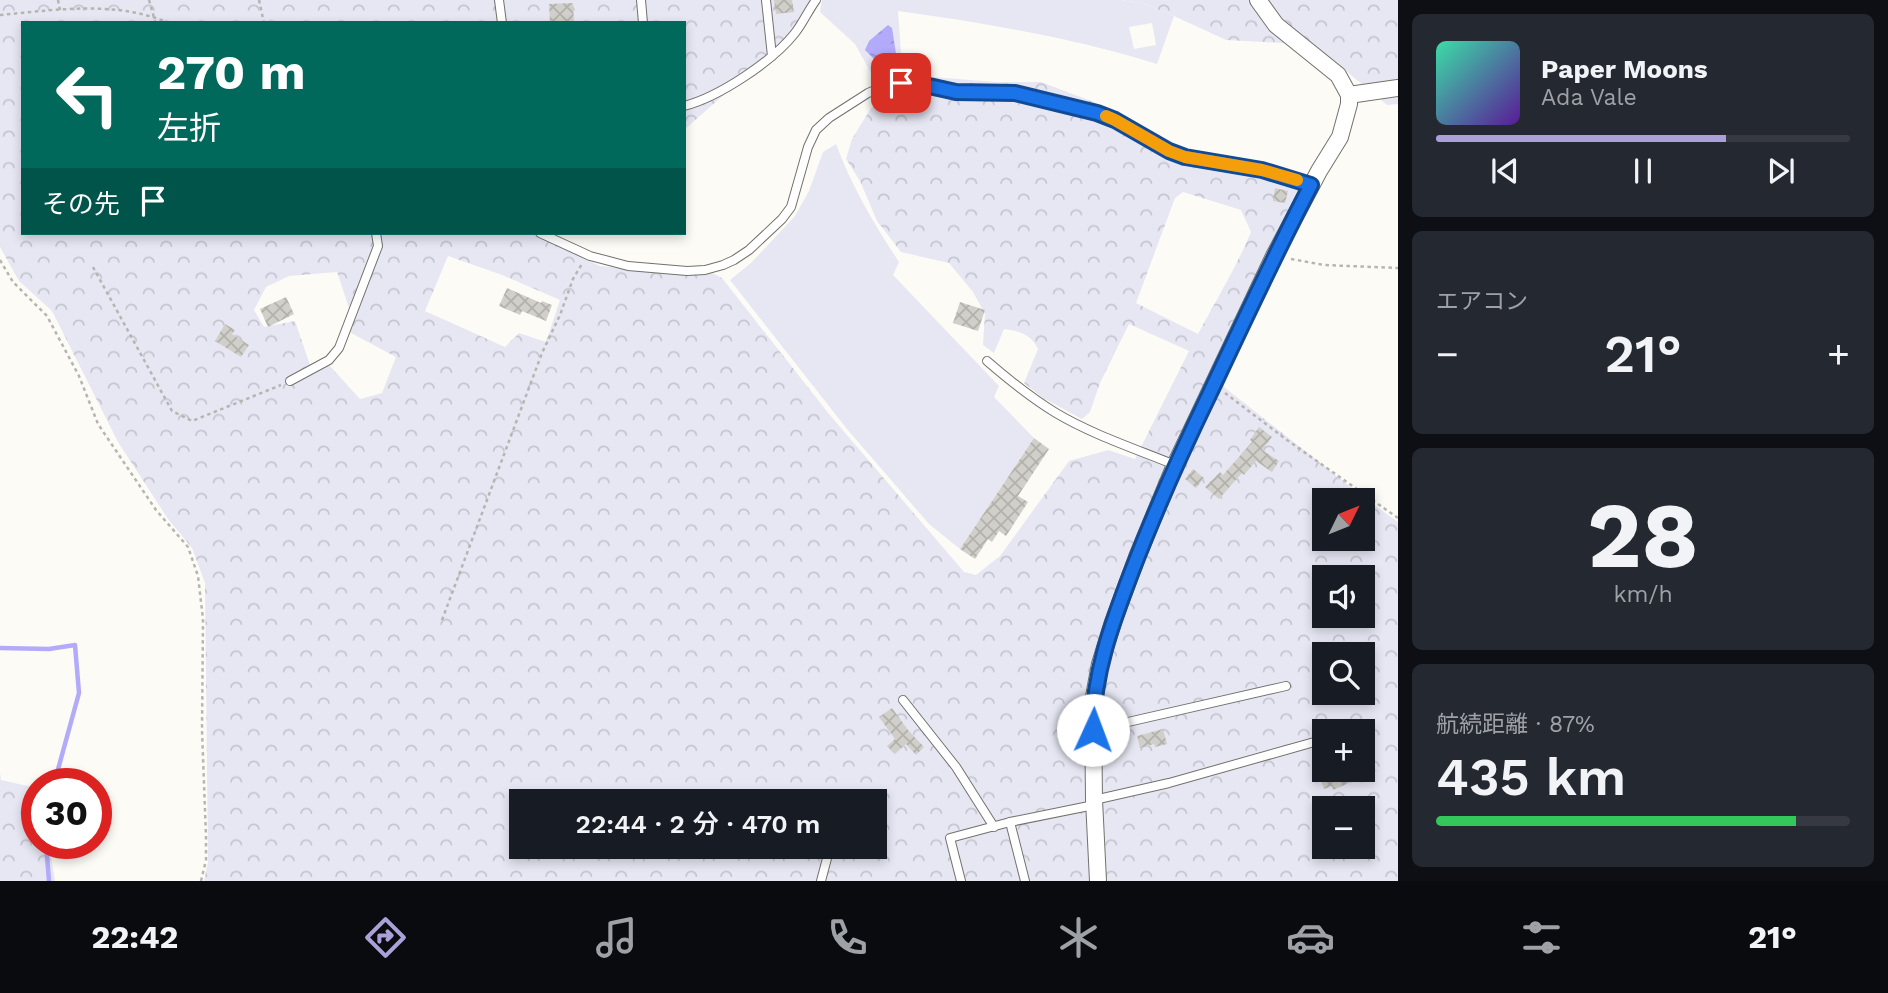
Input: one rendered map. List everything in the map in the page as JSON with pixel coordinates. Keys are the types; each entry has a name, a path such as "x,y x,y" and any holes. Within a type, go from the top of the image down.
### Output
{"street":[{"path":"1098,881 1093,702 1100,664 1110,632 1175,465 1274,256 1340,136 1345,122 1349,95 1338,75 1276,24 1258,0"},
{"path":"1349,95 1398,88"}],"lane":[{"path":"499,0 502,21"},
{"path":"641,0 643,21"},
{"path":"766,0 772,56"},
{"path":"686,105 724,89 772,56 796,32 816,0"},
{"path":"544,235 590,257 628,266 687,271 723,265 749,250 791,208 808,148 816,131 830,118 868,93 901,83 956,92 1015,93 1097,113 1185,157 1262,170 1311,185"},
{"path":"290,381 329,360 339,348 378,246 376,235"},
{"path":"987,361 1021,391 1058,414 1096,433 1175,465"},
{"path":"1093,730 1286,686"},
{"path":"903,700 956,767 994,827"},
{"path":"961,881 950,838 1169,783 1312,743"},
{"path":"1010,822 1025,881"},
{"path":"821,881 827,859"}],"path":[{"path":"58,0 60,10"},
{"path":"149,0 155,21"},
{"path":"259,0 264,21"},
{"path":"0,15 108,8 154,16 165,21"},
{"path":"1274,256 1324,265 1398,268"},
{"path":"442,620 542,353 561,315 579,266 590,257"},
{"path":"0,260 13,282 47,316 79,376 98,424 156,510 188,547 198,576 203,619 202,730 206,837 206,860 201,881"},
{"path":"93,267 172,411 192,421 290,381"},
{"path":"1214,384 1287,440 1398,518"}],"green space":[{"path":"0,0 818,0 794,33 686,128 686,21 21,21 21,235 535,235 600,266 680,274 712,273 722,278 829,414 964,572 976,575 1000,556 1069,461 1108,450 1135,459 1189,351 1129,324 1100,383 1090,412 1082,419 1043,398 1024,383 1038,349 1032,340 1020,332 1004,329 994,353 983,345 985,314 973,292 949,263 901,252 877,221 860,181 846,159 852,139 871,108 893,92 933,77 995,82 1041,82 1094,102 1189,155 1303,179 1301,190 1244,301 1217,362 1224,387 1352,488 1312,488 1312,551 1376,551 1376,506 1398,522 1398,881 204,881 208,862 205,583 192,548 168,519 118,442 52,311 19,281 0,247","holes":["1183,192 1241,210 1251,232 1198,334 1136,303 1175,198","448,256 560,300 546,342 519,333 505,347 425,311","337,272 349,308 351,333 396,357 382,393 360,399 330,366 310,365 295,321 264,327 254,310 266,287 289,276"]},
{"path":"822,0 1121,0 1141,3 1174,16 1157,64 1029,32 898,11 902,67 875,80 855,44 820,12","holes":["1152,23 1156,45 1134,49 1129,27"]},
{"path":"1121,0 1398,0 1398,104 1387,105 1322,51 1282,43 1226,40 1141,3"},
{"path":"836,144 864,205 899,262 893,275 999,386 994,397 1034,438 960,549 929,524 847,429 730,280 751,263 795,216 809,191 823,152"},
{"path":"0,773 1,780 21,784 21,859 51,859 55,881 0,881"}],"water":[{"path":"888,25 892,28 897,60 882,65 865,50 869,41"}],"building":[{"path":"774,0 792,0 794,12 776,14"},
{"path":"573,3 574,21 550,21 549,4"},
{"path":"1275,188 1288,191 1285,203 1273,201"},
{"path":"507,288 552,305 546,321 522,311 520,315 499,306"},
{"path":"286,297 294,314 268,327 260,309"},
{"path":"960,302 985,310 978,331 953,323"},
{"path":"225,324 235,330 232,334 249,345 241,357 215,341"},
{"path":"1259,427 1272,437 1262,450 1279,461 1272,472 1256,461 1219,499 1205,487 1220,472 1223,475 1252,442 1250,440"},
{"path":"1034,438 1049,449 1018,496 1028,502 1006,536 999,531 992,542 988,539 975,559 960,549"},
{"path":"1193,469 1204,478 1196,488 1185,479"},
{"path":"892,708 924,747 916,755 906,744 895,754 887,746 895,739 879,717"},
{"path":"1163,729 1167,744 1140,748 1137,736"},
{"path":"1321,782 1351,782 1333,790 1332,786 1324,789"}],"waterway":[{"path":"0,648 49,649 75,645 79,693 58,768"},
{"path":"47,859 49,881"}],"slow traffic":[{"path":"1106,116 1185,157 1262,170 1297,180"}],"route":[{"path":"901,83 956,92 1015,93 1097,113 1185,157 1262,170 1311,185 1274,256 1175,465 1137,557 1100,664 1093,702 1093,730"}]}
